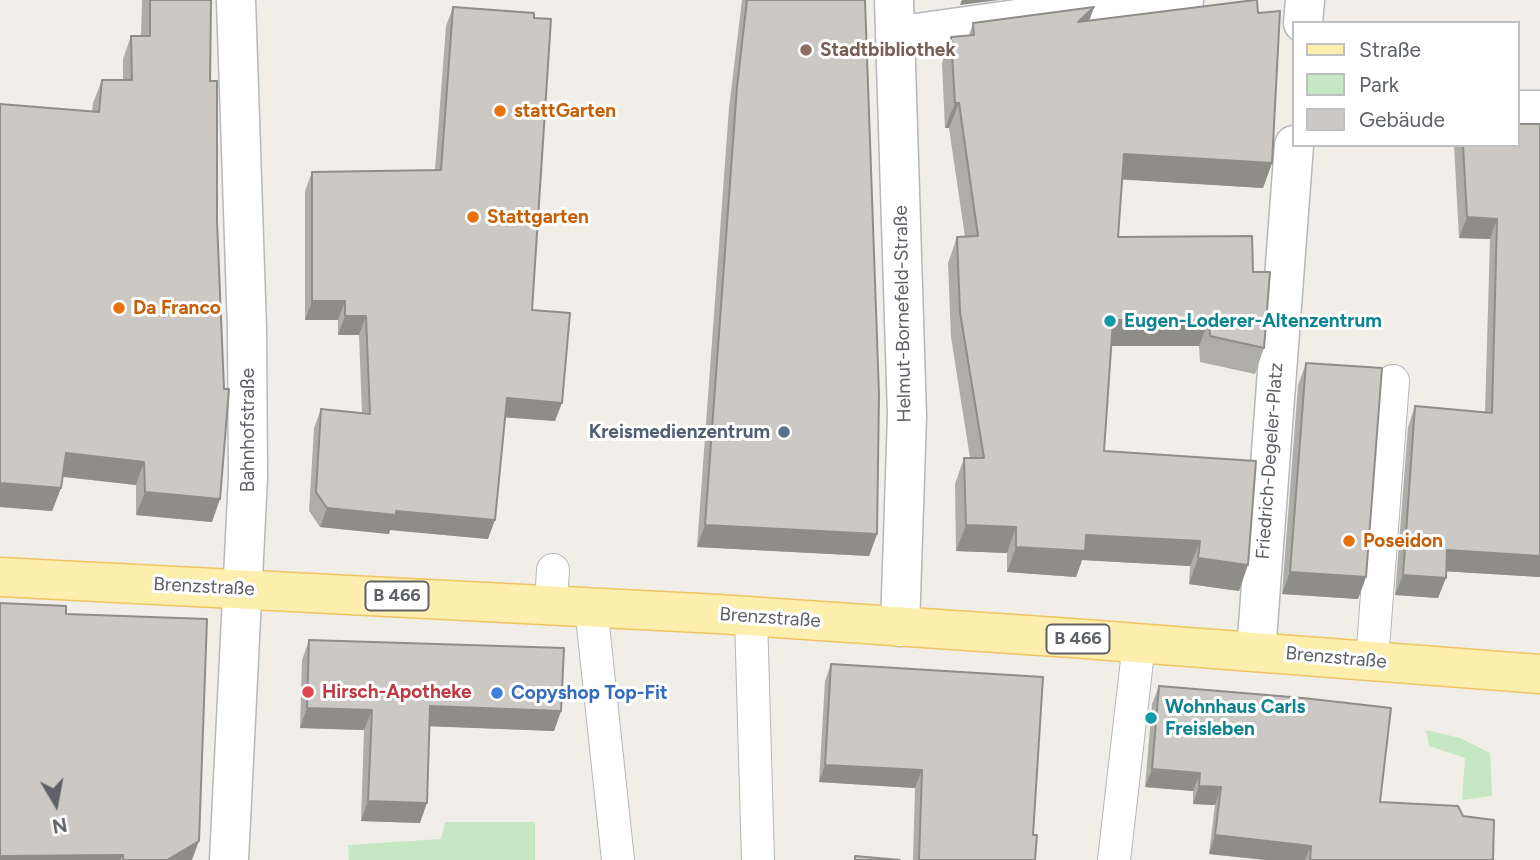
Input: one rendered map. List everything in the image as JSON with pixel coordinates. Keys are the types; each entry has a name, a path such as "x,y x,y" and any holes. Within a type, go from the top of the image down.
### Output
{"main road":[{"name":"Brenzstraße","path":"0,577 243,589 552,587 591,607 1139,643 1540,674"}],"street":[{"name":"Bahnhofstraße","path":"229,860 249,408 236,0"},
{"path":"895,18 1060,13 1184,0"},
{"path":"1303,21 1305,0"},
{"name":"Helmut-Bornefeld-Straße","path":"895,18 906,415 900,627"},
{"path":"1519,110 1540,110"},
{"name":"Friedrich-Degeler-Platz","path":"1256,652 1294,147"}],"lane":[{"path":"1372,661 1392,382"},
{"path":"591,607 618,860"},
{"path":"751,617 758,860"},
{"path":"1114,860 1139,643"}],"green space":[{"path":"1426,730 1460,738 1490,753 1492,796 1462,800 1465,758 1429,746"},
{"path":"445,822 535,822 535,860 349,860 348,845 441,839"}],"building":[{"path":"150,0 211,0 210,81 217,81 217,221 224,389 229,389 220,499 145,492 144,462 66,453 61,488 0,483 0,104 99,112 102,80 132,80 131,36 150,36"},
{"path":"747,0 865,0 879,394 877,534 705,525 737,87"},
{"name":"Eugen-Loderer-Altenzentrum","path":"1257,0 1258,13 1280,11 1272,163 1124,154 1118,237 1252,236 1253,272 1270,272 1264,348 1210,336 1209,320 1113,320 1104,451 1256,461 1248,565 1198,558 1200,541 1086,535 1085,551 1016,547 1016,527 966,525 964,458 984,458 960,312 957,237 978,236 959,103 955,103 951,37 974,35 973,23 1094,7 1078,22"},
{"path":"453,7 534,13 534,18 551,19 532,310 570,313 562,403 507,398 495,520 327,508 316,492 321,409 370,414 366,316 345,316 345,301 312,301 312,172 441,170"},
{"path":"1519,124 1540,124 1540,556 1447,550 1446,578 1403,575 1415,406 1492,413 1497,219 1467,217 1463,147 1519,147"},
{"path":"1306,363 1382,368 1366,577 1290,572"},
{"path":"0,603 66,606 66,614 207,619 199,841 167,860 123,860 123,855 0,856"},
{"path":"309,640 564,648 561,711 430,706 427,803 368,801 372,710 307,708"},
{"path":"831,664 1043,677 1033,835 1037,835 1035,860 919,860 922,770 825,765"},
{"path":"1159,686 1391,708 1380,802 1458,806 1463,816 1494,820 1493,860 1310,860 1311,846 1215,835 1221,787 1199,786 1200,773 1152,769"},
{"path":"855,856 900,860 855,860"}],"place":[{"name":"Stadtbibliothek","path":"806,50"},
{"name":"stattGarten","path":"500,111"},
{"name":"Stattgarten","path":"473,217"},
{"name":"Da Franco","path":"119,308"},
{"name":"Eugen-Loderer-Altenzentrum","path":"1110,321"},
{"name":"Kreismedienzentrum","path":"784,432"},
{"name":"Poseidon","path":"1349,541"},
{"name":"Hirsch-Apotheke","path":"308,692"},
{"name":"Copyshop Top-Fit","path":"497,693"},
{"name":"Wohnhaus Carls Freisleben","path":"1151,718"}]}
